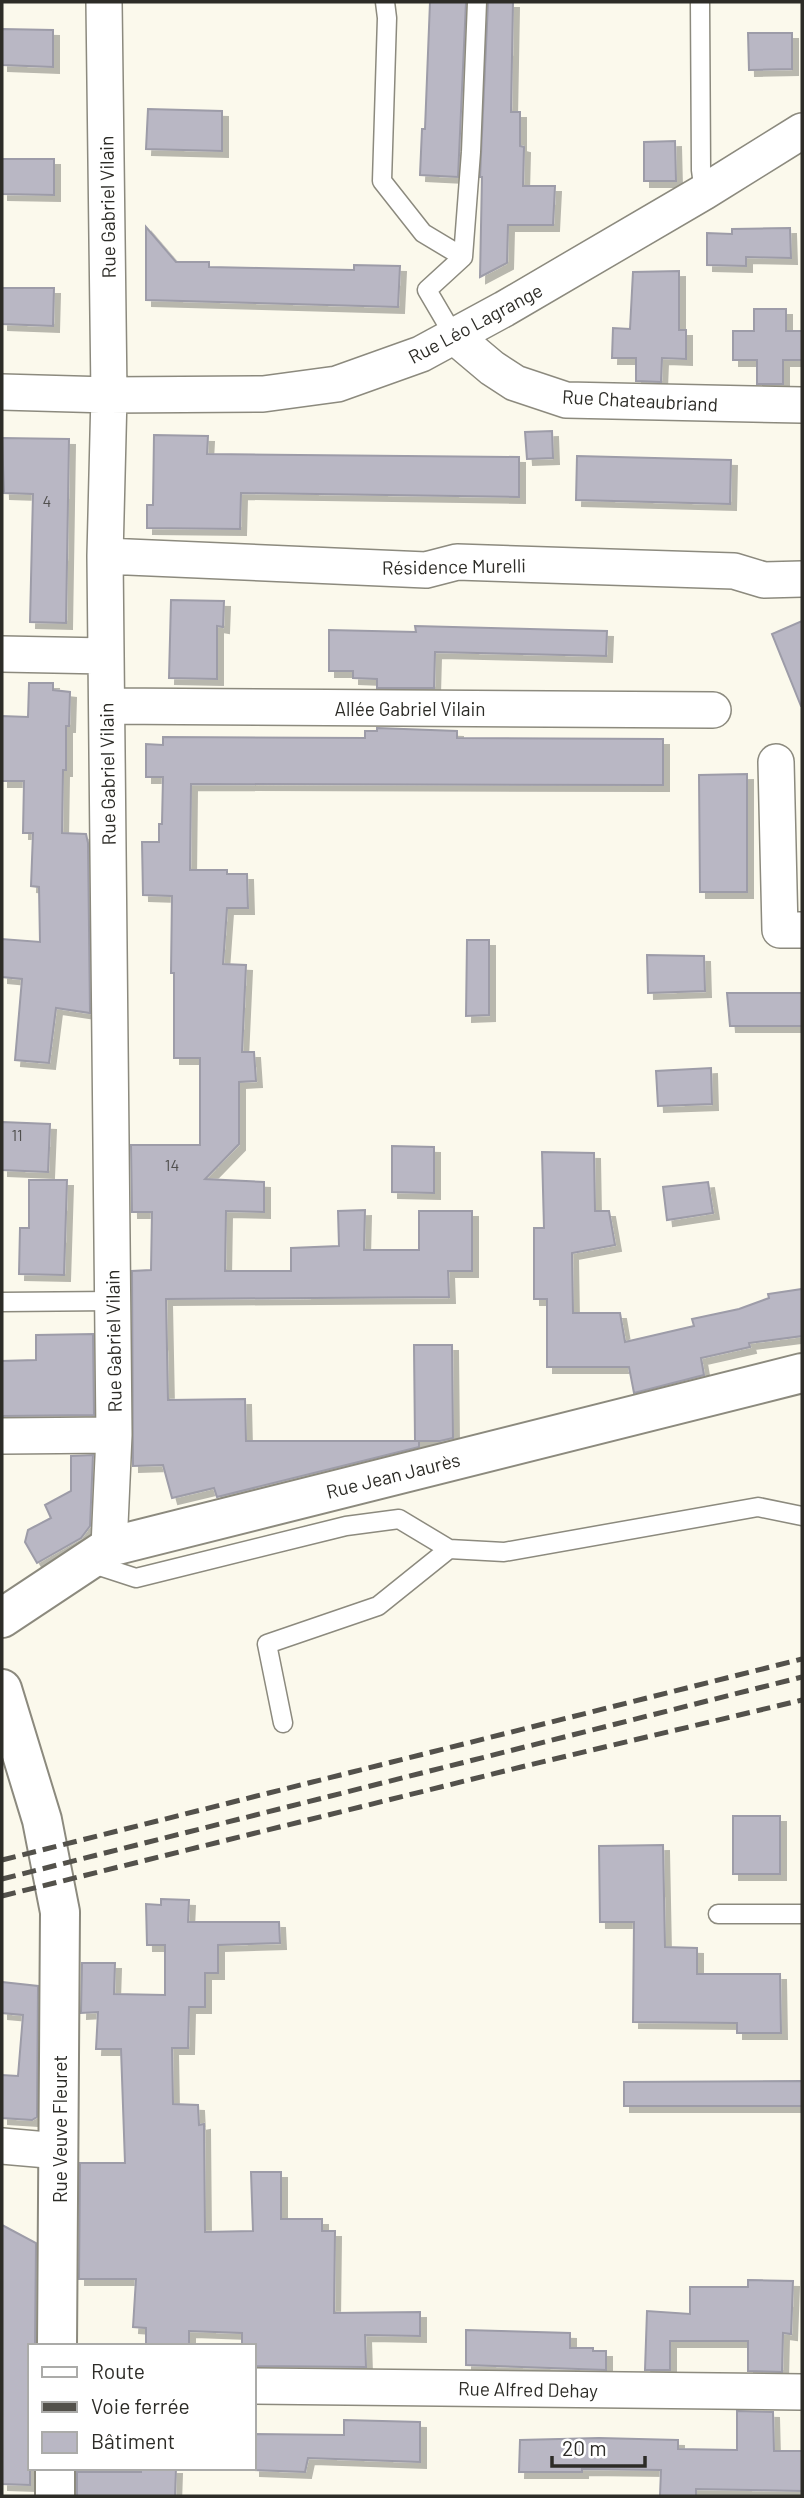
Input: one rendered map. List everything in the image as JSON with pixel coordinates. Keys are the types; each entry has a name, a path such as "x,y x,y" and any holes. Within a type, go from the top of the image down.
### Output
{"main road":[{"name":"Rue Jean Jaurès","path":"2,1618 98,1555 802,1373"},
{"name":"Rue Veuve Fleuret","path":"2,1689 42,1820 60,1912 57,2344"},
{"path":"55,2470 55,2496"}],"street":[{"name":"Rue Gabriel Vilain","path":"98,1555 114,1435 105,556 109,395 104,2"},
{"name":"Rue Léo Lagrange","path":"2,392 109,395 262,394 337,384 401,363 504,309 704,192 802,131"},
{"name":"Rue Chateaubriand","path":"454,336 492,368 515,383 566,400 802,405"},
{"name":"Résidence Murelli","path":"105,556 426,570 457,562 720,570 734,571 764,580 802,579"},
{"path":"2,654 106,656"},
{"name":"Allée Gabriel Vilain","path":"107,706 713,710"},
{"path":"776,762 780,930 802,930"},
{"path":"2,1436 114,1435"},
{"path":"2,2146 59,2151"},
{"name":"Rue Alfred Dehay","path":"256,2386 802,2392"}],"lane":[{"path":"385,2 387,18 382,181 423,233 463,257"},
{"path":"454,336 427,290 463,257 471,152 477,2"},
{"path":"701,2 701,170 704,192"},
{"path":"2,1302 113,1301"},
{"path":"98,1555 136,1578 346,1526 399,1519 449,1549 504,1552 758,1507 802,1516"},
{"path":"283,1723 267,1644 378,1606 449,1549"},
{"path":"718,1914 802,1914"}],"building":[{"path":"430,2 466,2 458,177 420,175 422,129 425,129"},
{"path":"488,2 513,2 511,112 520,112 520,146 524,147 523,186 555,186 553,225 508,225 507,263 480,277 480,177"},
{"path":"2,29 53,30 53,67 2,65"},
{"path":"748,33 792,33 792,69 749,70"},
{"path":"148,109 222,111 222,151 146,149"},
{"path":"675,141 676,181 644,181 644,142"},
{"path":"2,159 54,159 54,195 2,194"},
{"path":"146,227 176,262 209,262 209,267 354,270 354,265 400,266 398,307 146,300"},
{"path":"790,228 791,258 746,257 746,266 707,265 707,233 732,234 732,229"},
{"path":"679,271 679,330 686,330 686,359 662,358 661,382 636,381 636,358 612,358 613,328 630,329 633,272"},
{"path":"2,288 54,288 53,326 2,324"},
{"path":"754,309 786,309 786,331 802,331 802,360 783,360 783,384 757,384 757,360 733,360 733,331 754,331"},
{"path":"552,431 553,458 527,459 525,432"},
{"path":"154,435 208,436 207,454 519,457 519,497 241,493 240,529 147,528 147,505 153,505"},
{"path":"2,438 69,439 66,623 30,622 33,494 4,493"},
{"path":"577,456 731,460 730,504 576,500"},
{"path":"171,600 224,601 223,627 217,626 217,679 169,678"},
{"path":"802,621 802,706 801,706 772,634"},
{"path":"415,626 607,631 606,656 435,652 434,688 377,688 377,679 353,678 353,671 329,671 329,630 416,632"},
{"path":"29,683 53,683 53,690 70,692 69,726 66,726 66,770 63,770 62,833 86,834 88,843 90,1013 56,1008 49,1063 15,1060 22,979 2,977 2,939 40,942 39,887 31,886 33,833 23,833 24,781 2,781 2,716 28,717"},
{"path":"377,728 457,731 457,738 663,739 663,785 191,784 190,870 227,870 227,874 247,874 248,908 227,908 223,964 246,965 242,1052 254,1052 256,1081 239,1082 239,1144 205,1179 264,1182 264,1212 226,1211 225,1271 291,1271 291,1248 339,1246 338,1211 365,1210 364,1250 419,1250 419,1211 472,1211 472,1271 448,1271 449,1297 166,1299 168,1400 245,1399 246,1441 419,1441 419,1447 217,1497 214,1488 172,1498 163,1465 133,1466 132,1271 151,1270 152,1212 132,1212 131,1145 200,1145 200,1058 174,1058 172,896 143,895 142,842 159,842 163,777 146,777 146,744 163,745 163,737 365,738 365,731 377,731"},
{"path":"747,774 747,892 700,892 699,775"},
{"path":"467,940 489,940 489,1015 466,1016"},
{"path":"647,955 704,956 705,991 648,993"},
{"path":"727,993 802,993 802,1026 730,1026"},
{"path":"711,1068 712,1104 658,1106 656,1071"},
{"path":"2,1122 50,1124 48,1172 2,1170"},
{"path":"392,1146 434,1147 434,1193 392,1192"},
{"path":"542,1152 594,1153 595,1211 609,1211 615,1245 572,1253 573,1313 620,1313 625,1342 694,1326 692,1319 739,1309 769,1298 768,1294 802,1289 802,1336 749,1343 750,1347 701,1358 704,1375 634,1393 629,1367 547,1367 547,1299 534,1299 534,1228 544,1228"},
{"path":"29,1180 67,1180 64,1275 19,1274 20,1228 29,1228"},
{"path":"708,1182 713,1213 667,1220 663,1187"},
{"path":"93,1334 94,1415 2,1416 2,1361 36,1360 36,1335"},
{"path":"414,1345 452,1345 453,1438 415,1441"},
{"path":"93,1455 90,1526 81,1538 37,1563 25,1542 28,1530 51,1518 45,1505 71,1491 71,1456"},
{"path":"733,1816 780,1816 780,1874 733,1874"},
{"path":"663,1845 665,1947 697,1948 697,1974 780,1974 781,2033 737,2033 737,2023 633,2022 634,1922 600,1922 599,1846"},
{"path":"161,1899 189,1900 188,1922 279,1922 280,1943 218,1945 218,1973 205,1973 205,2007 189,2007 188,2048 172,2048 173,2104 198,2105 199,2125 204,2124 205,2232 253,2231 251,2172 281,2172 281,2219 322,2219 322,2231 335,2231 334,2313 420,2312 420,2336 365,2335 366,2367 256,2366 256,2344 242,2344 242,2333 189,2331 189,2344 146,2344 146,2328 133,2327 136,2279 79,2279 80,2163 125,2163 121,2049 96,2049 98,2012 81,2013 82,1963 115,1963 114,1994 165,1995 165,1945 147,1945 146,1904 161,1905"},
{"path":"2,1982 38,1986 37,2117 32,2120 2,2118 2,2075 18,2076 23,2015 2,2013"},
{"path":"802,2081 802,2106 624,2106 624,2082"},
{"path":"2,2225 36,2243 35,2344 28,2344 30,2485 2,2484"},
{"path":"748,2280 793,2281 791,2334 783,2333 782,2372 748,2371 748,2341 670,2341 670,2370 645,2370 647,2311 690,2314 690,2287 748,2287"},
{"path":"466,2330 570,2333 570,2348 606,2351 606,2370 466,2365"},
{"path":"737,2411 773,2412 774,2451 802,2451 802,2491 696,2489 696,2496 660,2496 661,2470 582,2469 582,2472 519,2472 520,2440 678,2440 678,2449 737,2450"},
{"path":"344,2420 420,2422 420,2462 308,2458 305,2472 254,2470 256,2434 344,2435"},
{"path":"176,2470 175,2496 77,2496 77,2472"}],"railway":[{"path":"2,1860 802,1659"},
{"path":"2,1879 802,1677"},
{"path":"2,1896 802,1700"}]}
